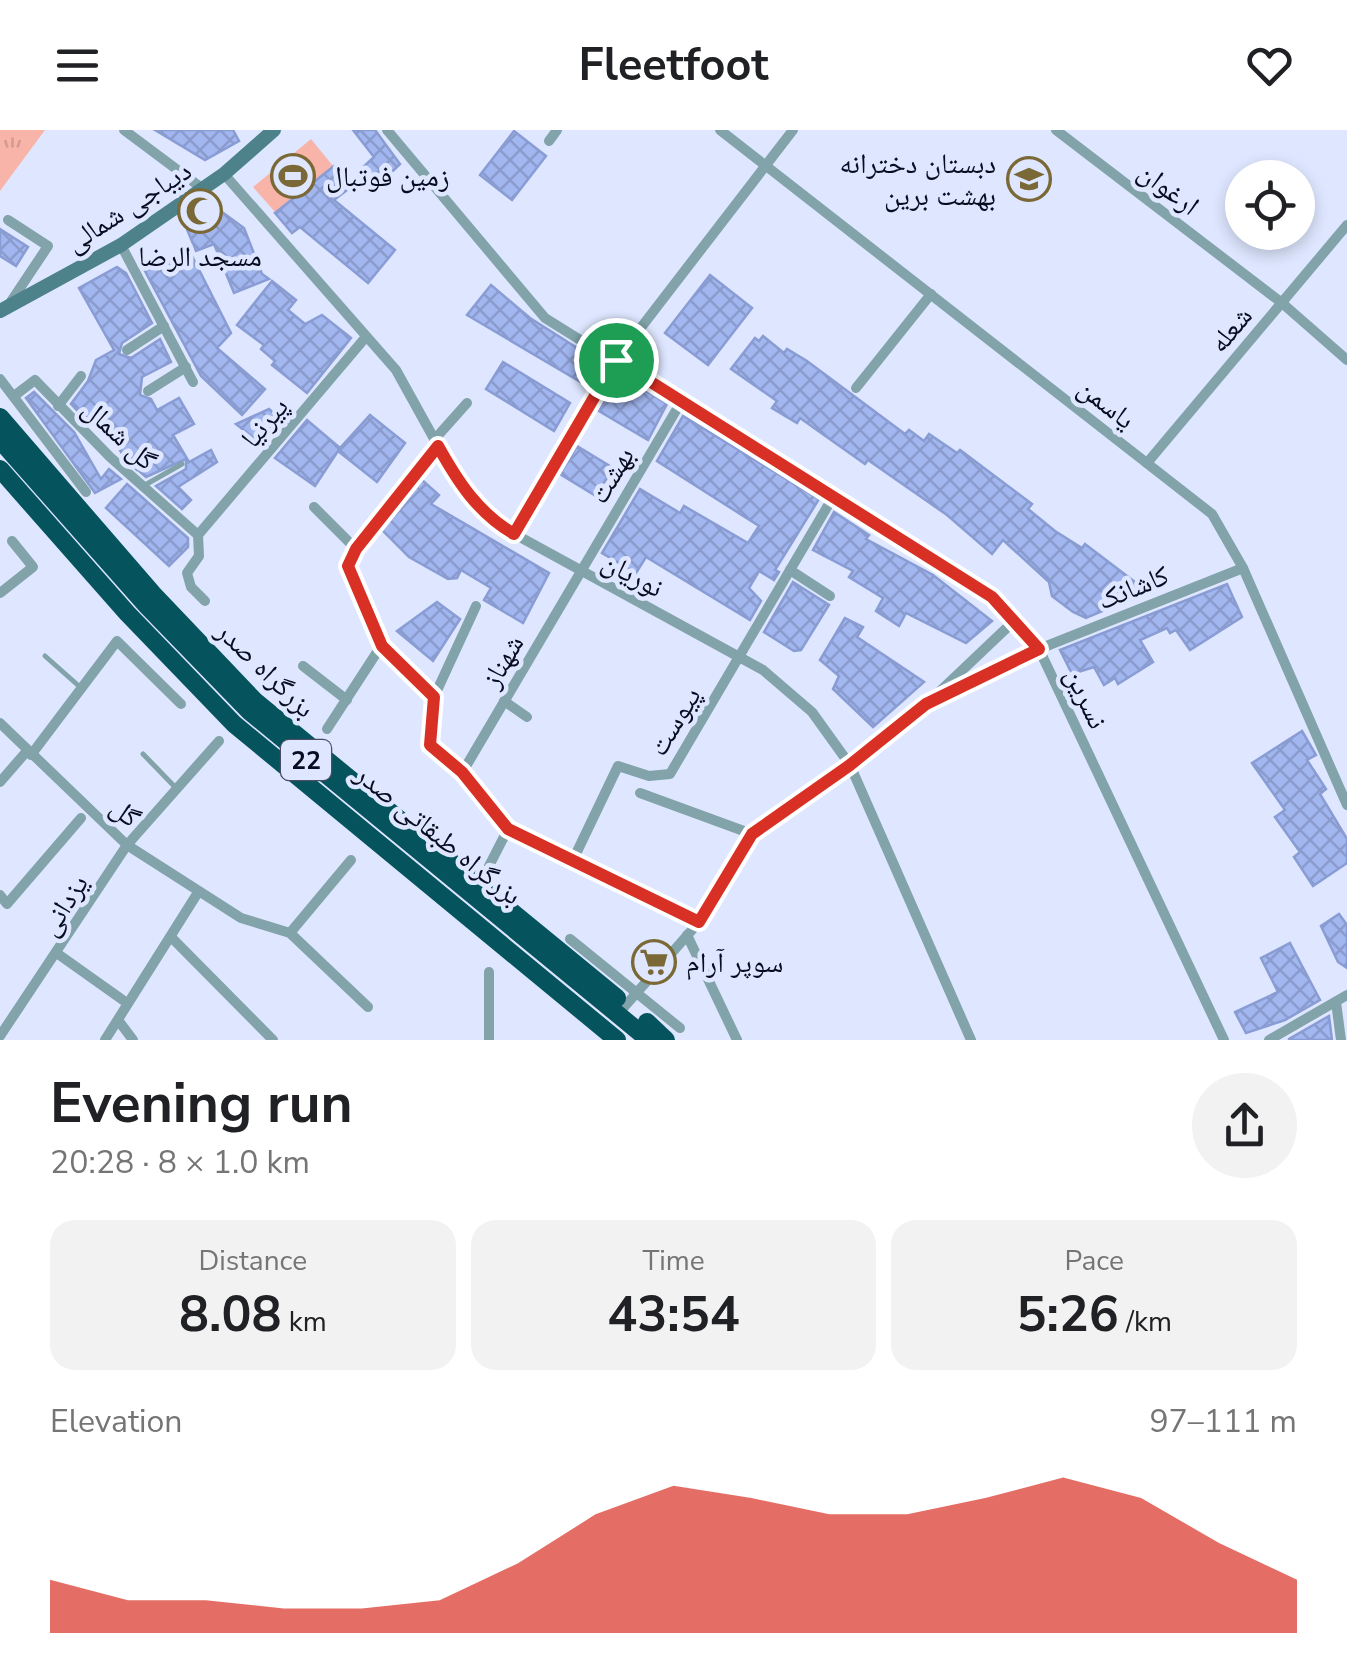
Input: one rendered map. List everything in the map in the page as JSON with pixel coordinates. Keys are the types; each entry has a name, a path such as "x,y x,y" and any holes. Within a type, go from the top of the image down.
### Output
{"highway":[{"name":"بزرگراه صدر","path":"0,417 153,594 255,701 617,998 648,1031 673,1034"},
{"name":"بزرگراه طبقاتی صدر","path":"0,440 147,606 249,711 648,1031"},
{"name":"بزرگراه طبقاتی صدر","path":"0,472 234,724 614,1040"},
{"path":"0,472 124,614 232,725 591,1032 614,1040"}],"main road":[{"name":"دیباجی شمالی","path":"3,310 121,245 203,189 224,174 265,131"}],"street":[{"path":"124,130 203,189"},
{"name":"نسرین","path":"387,130 545,318 992,597 1039,649 1224,1040"},
{"path":"549,140 557,130"},
{"name":"یاسمن","path":"720,130 1212,514 1243,568 1347,805"},
{"path":"514,534 616,360 793,130"},
{"name":"ارغوان","path":"1056,130 1282,302 1347,360"},
{"name":"نوریان","path":"224,174 396,370 463,491 496,524 763,670 812,712 850,765 971,1040"},
{"path":"3,310 48,246 8,220"},
{"name":"شعله","path":"1147,463 1347,225"},
{"path":"121,245 193,382"},
{"path":"856,388 931,294"},
{"path":"126,350 164,326"},
{"name":"پیرنیا","path":"198,535 366,338"},
{"path":"148,391 186,367"},
{"path":"58,406 81,376"},
{"name":"گل شمال","path":"0,379 86,492"},
{"name":"گل شمال","path":"14,396 35,380 198,535"},
{"name":"بهشت","path":"580,571 681,402"},
{"path":"434,697 382,646 348,566 356,549 467,403"},
{"path":"738,657 834,498"},
{"path":"314,507 356,549"},
{"path":"198,535 198,556 187,573 191,587 205,601"},
{"path":"0,593 32,567 12,541"},
{"name":"کاشانک","path":"926,704 1039,649 1243,568"},
{"path":"790,570 830,596"},
{"name":"شهناز","path":"462,772 580,571"},
{"path":"476,606 434,697 430,745 462,772 508,829 699,922"},
{"path":"591,1032 640,993 699,922 752,834 850,765 926,704 1014,621"},
{"path":"0,782 29,753 117,642 181,704"},
{"path":"327,729 382,646"},
{"name":"پیوست","path":"573,860 614,769 623,764 650,776 668,777 738,657"},
{"path":"303,666 347,700"},
{"path":"504,702 527,717"},
{"name":"گل","path":"0,723 127,845 197,894 241,918 290,933"},
{"name":"یزدانی","path":"0,1036 127,845 219,741"},
{"path":"640,794 752,834"},
{"path":"4,900 81,818"},
{"path":"489,866 508,829"},
{"path":"351,860 290,933 368,1007"},
{"path":"105,1040 197,894"},
{"path":"687,936 737,1040"},
{"path":"172,938 273,1040"},
{"path":"570,939 640,993 673,1034"},
{"path":"58,954 127,1002"},
{"path":"489,972 489,1040"},
{"path":"1270,1040 1342,999"},
{"path":"1341,1040 1342,999"},
{"path":"118,1020 132,1040"}],"lane":[{"path":"143,486 182,464"},
{"path":"45,656 82,688"},
{"path":"144,754 177,788"},
{"path":"0,1012 10,1022"}],"green space":[{"path":"0,130 45,130 0,191"},
{"name":"زمین فوتبال","path":"311,139 333,166 275,212 253,187"}],"building":[{"path":"155,130 233,130 239,141 205,160"},
{"path":"353,130 375,130 400,164 375,188 359,171 374,157"},
{"path":"514,131 546,156 512,200 480,175"},
{"path":"334,166 351,187 334,200 395,250 368,283 300,227 292,233 275,213"},
{"path":"222,212 244,228 262,274 269,279 234,293 214,244 196,251 186,227"},
{"path":"0,229 28,247 16,266 0,256"},
{"path":"189,250 231,333 217,348 265,389 242,415 201,376 145,271"},
{"path":"117,267 126,273 152,323 122,343 119,354 131,358 160,339 171,362 142,377 140,395 151,399 157,410 179,398 194,424 173,435 189,462 211,450 217,462 178,487 191,500 182,509 156,486 186,469 186,459 146,477 139,471 143,467 137,470 127,461 96,414 87,421 71,404 88,381 96,360 114,350 79,288"},
{"path":"710,275 752,308 708,365 665,333"},
{"path":"272,281 296,300 288,310 305,324 322,315 351,338 307,393 272,365 275,361 261,349 264,345 237,325"},
{"path":"491,285 530,318 596,360 584,384 467,315"},
{"path":"763,336 784,353 787,349 807,361 905,434 909,430 924,441 929,434 957,453 960,450 1032,504 1028,509 1055,531 1082,548 1085,544 1148,592 1086,618 1073,612 1052,596 1049,582 1003,540 992,554 947,515 868,460 865,464 800,418 797,423 772,408 777,401 731,369 755,338 759,341"},
{"path":"503,362 570,403 554,431 486,389"},
{"path":"620,375 667,404 648,440 599,411"},
{"path":"34,392 74,432 101,479 109,469 121,479 95,493 26,398"},
{"path":"269,409 279,418 260,443 236,424"},
{"path":"370,415 405,443 377,482 338,451 315,486 275,458 307,420 340,448"},
{"path":"683,416 819,499 775,570 779,572 774,580 759,571 749,588 761,601 750,620 646,557 636,573 602,553 640,489 680,513 684,506 748,543 759,526 657,461"},
{"path":"577,446 613,468 596,496 560,474"},
{"path":"422,480 439,495 431,504 549,573 523,623 484,600 491,588 461,570 457,578 448,579 409,557 382,530"},
{"path":"127,484 188,538 188,547 169,566 106,508"},
{"path":"834,512 869,535 866,539 933,575 992,621 966,643 906,613 899,626 876,611 883,598 849,577 853,571 813,550"},
{"path":"793,582 829,605 801,650 794,651 764,632"},
{"path":"1227,584 1242,617 1190,650 1176,630 1170,633 1167,628 1140,640 1153,662 1118,684 1115,678 1104,685 1094,667 1072,674 1060,650"},
{"path":"437,602 460,619 433,661 397,631"},
{"path":"845,618 863,627 857,637 924,682 873,727 833,689 839,676 820,660"},
{"path":"1302,731 1316,755 1307,760 1326,789 1320,794 1347,839 1347,863 1313,886 1294,857 1300,852 1275,817 1285,810 1252,763"},
{"path":"1339,914 1347,925 1347,968 1338,962 1321,926"},
{"path":"1290,943 1320,1000 1285,1020 1246,1033 1235,1012 1278,992 1261,958"},
{"path":"1329,1016 1332,1040 1289,1040 1289,1039"}],"place":[{"name":"زمین فوتبال","path":"293,176"},
{"name":"دبستان دخترانه بهشت برین","path":"1029,179"},
{"name":"مسجد الرضا","path":"200,211"},
{"name":"سوپر آرام","path":"654,962"}],"route":[{"path":"616,360 992,597 1039,649 926,704 850,765 752,834 699,922 508,829 462,772 430,745 434,697 382,646 348,566 356,549 438,446 463,491 496,524 514,534 616,360"}]}
